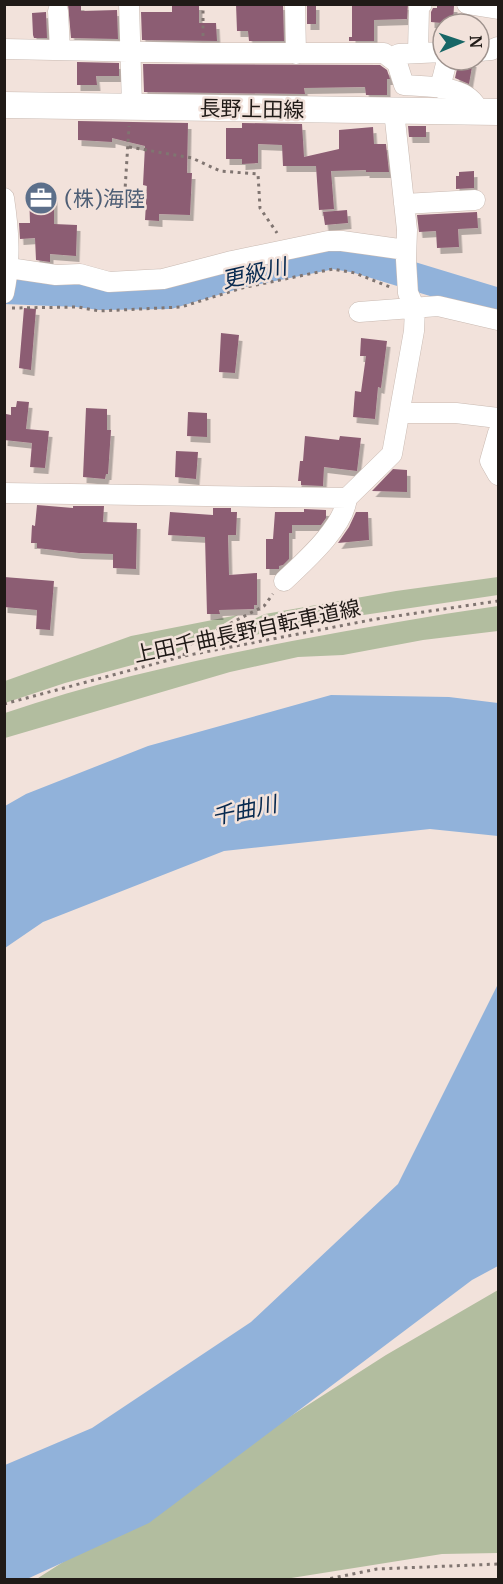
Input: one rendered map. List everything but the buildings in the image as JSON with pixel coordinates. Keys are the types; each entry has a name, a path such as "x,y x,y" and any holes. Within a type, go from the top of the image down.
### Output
{"main road":[{"name":"長野上田線","path":"4,105 488,111"}],"street":[{"path":"129,4 131,106"},
{"path":"296,4 296,54"},
{"path":"418,53 419,7 422,4"},
{"path":"467,4 498,9"},
{"path":"58,11 60,50"},
{"path":"4,49 203,54 384,53 397,63 404,85 440,88 467,95 488,111"},
{"path":"390,58 399,54 431,52"},
{"path":"440,88 444,72"},
{"path":"284,581 305,562 338,522 346,509 347,498 392,454 414,332 406,255 407,230 394,111"},
{"path":"4,198 10,240 9,270 4,293"},
{"path":"404,204 475,200"},
{"path":"9,270 56,275 80,274 109,282 163,279 232,261 328,241 342,241 406,255"},
{"path":"359,312 410,298 498,320"},
{"path":"400,413 456,413 498,418 498,422"},
{"path":"498,433 490,461 498,475"},
{"path":"4,493 347,498"}],"path":[{"path":"203,4 203,54"},
{"path":"115,196 125,190 131,106"},
{"path":"129,147 192,158 220,171 258,174 260,208 289,249"},
{"path":"4,308 78,307 99,311 181,307 242,288 333,269 355,273 410,298"},
{"path":"184,656 185,647 264,606 284,581"},
{"name":"上田千曲長野自転車道線","path":"4,704 184,656 376,619 498,601"},
{"path":"323,1580 377,1569 498,1564"}],"green space":[{"path":"498,577 498,595 350,617 195,646 265,614 396,591"},
{"path":"498,606 498,631 423,640 343,655 298,657 230,672 5,738 5,713 111,681 292,641"},
{"path":"238,615 177,653 65,683 5,703 5,681 131,636"},
{"path":"498,1290 498,1553 442,1554 285,1579 35,1580 386,1355"}],"water":[{"name":"千曲川","path":"331,695 449,697 498,703 498,836 430,829 224,851 43,922 5,948 5,806 26,794 148,746"},
{"path":"498,984 498,1266 472,1280 149,1523 27,1579 5,1579 5,1465 92,1428 251,1322 398,1184"}],"waterway":[{"name":"更級川","path":"4,290 101,296 169,295 239,274 333,255 357,259 498,302"}],"place":[{"name":"(株)海陸","path":"41,198"}]}
